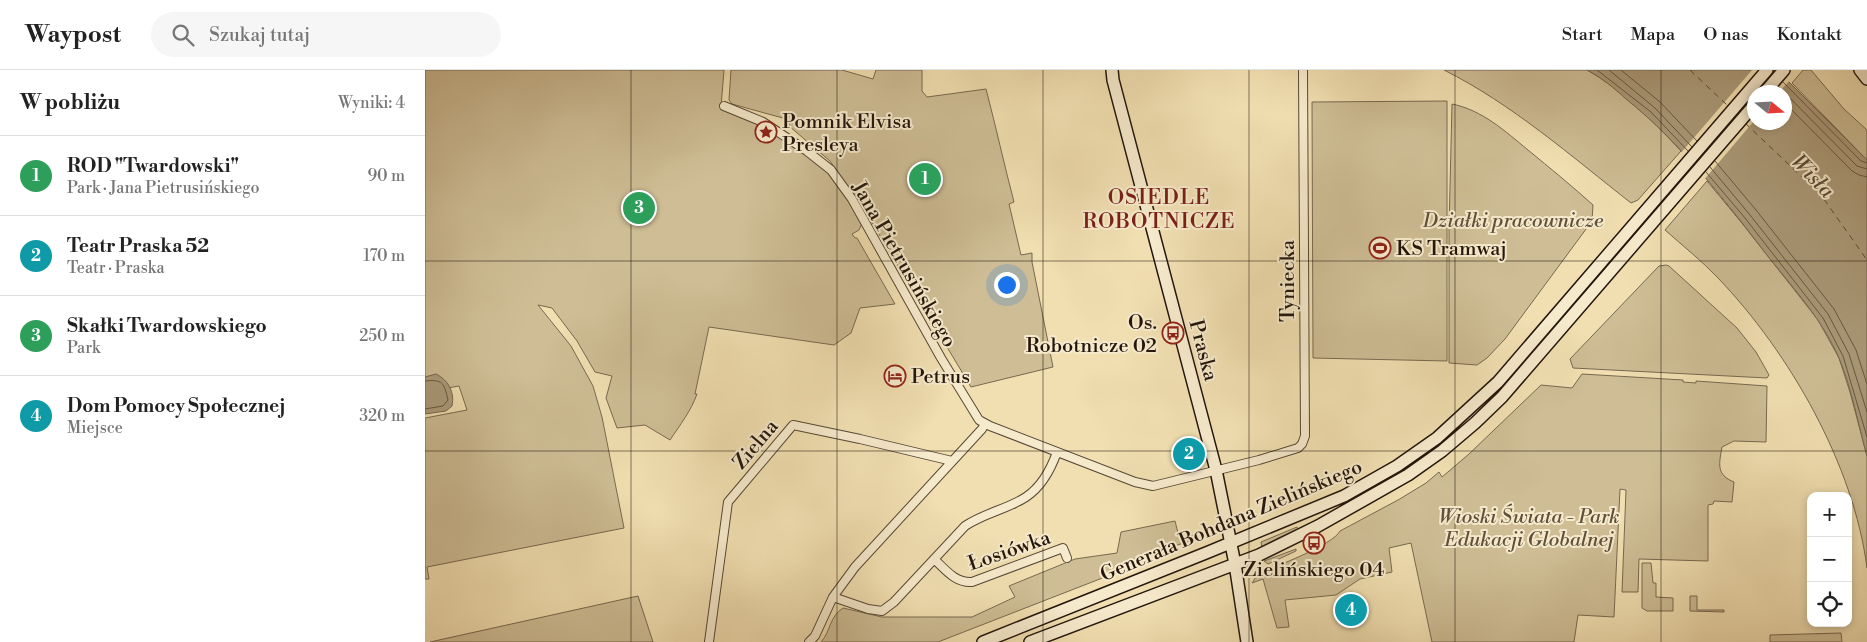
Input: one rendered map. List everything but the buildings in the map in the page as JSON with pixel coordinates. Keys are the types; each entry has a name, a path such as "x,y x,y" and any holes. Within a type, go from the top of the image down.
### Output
{"main road":[{"name":"Praska","path":"1112,70 1113,80 1216,470 1235,564 1247,642"},
{"name":"Generała Bohdana Zielińskiego","path":"983,642 1231,543 1357,489 1397,466 1437,438 1498,382 1767,70"},
{"path":"1771,85 1784,70"},
{"path":"1860,70 1867,79"},
{"name":"Generała Bohdana Zielińskiego","path":"1030,642 1282,545 1408,475 1442,451 1502,397 1747,113"}],"street":[{"name":"Tyniecka","path":"1216,470 1259,460 1297,448 1302,444 1305,436 1303,70"},
{"name":"Jana Pietrusińskiego","path":"724,106 763,122 807,151 831,170 851,199 941,358 979,420 985,424"},
{"path":"809,642 815,636 833,597 855,566 985,424 1147,486 1216,470"},
{"name":"Zielna","path":"709,642 728,502 793,425 952,461"},
{"path":"833,597 868,609 882,611 895,602 965,526 973,520 1025,498 1045,477 1057,452"},
{"name":"Łosiówka","path":"934,559 956,579 963,582 972,582 1063,548 1067,558"}],"green space":[{"path":"425,70 724,70 721,107 728,112 752,119 784,138 824,168 843,191 862,223 859,230 852,234 857,238 895,304 860,308 851,333 834,345 709,327 695,400 670,440 645,425 617,428 606,398 612,376 595,372 577,341 552,308 538,305 571,346 593,386 602,417 624,528 427,567 429,579 425,579 425,418 467,410 459,386 425,392"},
{"path":"731,70 842,70 873,79 876,70 922,70 922,91 927,97 986,89 1014,202 1009,204 1021,255 1032,253 1032,262 1053,367 971,387 873,224 830,161 789,126 790,120 732,104 729,100"},
{"path":"1444,70 1587,70 1625,97 1648,117 1681,151 1638,200 1631,203 1517,115"},
{"path":"1803,70 1811,70 1844,109 1867,130 1867,160 1792,83"},
{"name":"KS Tramwaj","path":"1447,101 1447,361 1313,358 1312,102"},
{"name":"Działki pracownicze","path":"1452,104 1473,111 1493,122 1593,205 1592,221 1505,339 1487,358 1477,365 1449,363 1449,229"},
{"path":"1707,181 1818,320 1839,358 1867,456 1867,568 1860,529 1852,503 1852,492 1849,492 1833,451 1815,413 1793,376 1745,308 1712,272 1665,230"},
{"path":"1666,265 1737,328 1756,352 1769,375 1767,378 1573,368 1570,359 1659,266"},
{"name":"Wioski Świata - Park Edukacji Globalnej","path":"1582,374 1683,380 1683,382 1696,383 1696,381 1767,386 1766,442 1734,441 1722,447 1720,468 1724,476 1734,482 1732,502 1714,501 1713,504 1708,505 1708,561 1639,559 1638,592 1622,592 1626,490 1620,489 1614,617 1578,615 1574,642 1432,642 1411,543 1389,548 1392,572 1360,579 1336,595 1285,600 1289,627 1277,628 1263,579 1252,583 1258,574 1326,543 1340,531 1398,500 1426,483 1439,472 1442,477 1469,454 1541,385 1572,388"},
{"path":"1175,521 1179,537 1195,535 1196,539 1131,560 1105,577 938,642 821,642 835,616 843,608 882,617 972,617 1015,597 1009,586 1075,559 1117,553 1121,532"},
{"path":"1297,527 1298,529 1262,548 1261,542"},
{"path":"1296,549 1296,551 1268,564 1264,561"},
{"path":"1642,563 1651,563 1653,583 1656,583 1656,597 1673,598 1673,611 1647,611 1642,608"},
{"path":"638,596 653,642 430,642"},
{"path":"1690,596 1697,596 1697,610 1724,610 1724,612 1690,611"},
{"path":"1841,633 1842,642 1770,642 1770,635"}],"water":[{"name":"Wisła","path":"1587,70 1777,70 1792,85 1867,160 1867,456 1844,370 1832,344 1817,319 1703,175 1647,116 1603,80"},
{"path":"436,374 450,387 453,401 452,406 446,411 425,414 425,377"}],"pier":[{"path":"1752,70 1781,70 1791,79 1785,85 1747,85 1747,129 1703,181 1680,154"}],"ferry route":[{"path":"1690,70 1728,106"},
{"path":"1745,123 1821,195 1867,260"}],"place":[{"name":"Pomnik Elvisa Presleya","path":"766,132"},
{"name":"ROD \"Twardowski\"","path":"925,179"},
{"name":"Skałki Twardowskiego","path":"639,208"},
{"name":"KS Tramwaj","path":"1380,248"},
{"name":"Os. Robotnicze 02","path":"1173,333"},
{"name":"Petrus","path":"895,376"},
{"name":"Teatr Praska 52","path":"1189,454"},
{"name":"Zielińskiego 04","path":"1314,543"},
{"name":"Dom Pomocy Społecznej","path":"1351,610"}],"district":[{"name":"OSIEDLE ROBOTNICZE","path":"1159,209"}]}
